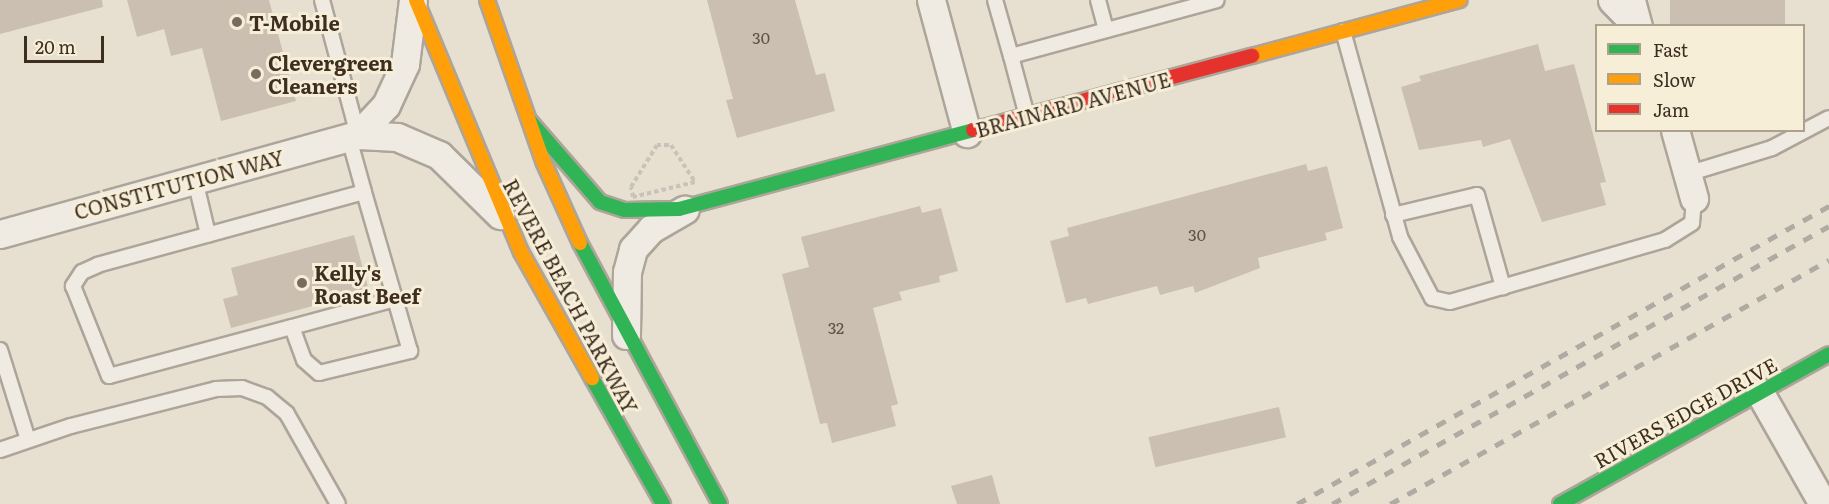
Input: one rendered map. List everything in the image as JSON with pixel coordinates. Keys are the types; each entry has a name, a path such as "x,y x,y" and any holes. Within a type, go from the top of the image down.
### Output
{"main road":[{"name":"REVERE BEACH PARKWAY","path":"414,0 511,230 663,504"},
{"name":"REVERE BEACH PARKWAY","path":"487,0 526,117 573,230 626,336 720,504"},
{"name":"BRAINARD AVENUE","path":"686,208 1343,32 1433,4 1460,0"},
{"path":"526,117 594,198 612,208 648,220"},
{"name":"RIVERS EDGE DRIVE","path":"1560,504 1829,354"}],"street":[{"path":"353,136 386,105 405,64 414,0"},
{"path":"931,0 967,133"},
{"path":"1612,0 1635,24"},
{"path":"1676,132 1691,186"},
{"name":"CONSTITUTION WAY","path":"0,234 353,136 397,137 440,155 471,181 511,230"},
{"name":"BRAINARD AVENUE","path":"626,336 627,272 633,249 648,220 686,208"},
{"path":"1760,393 1823,504"}],"lane":[{"path":"292,327 311,369 329,374 410,351 364,192 322,0"},
{"path":"995,0 1027,116"},
{"path":"1098,0 1106,30"},
{"path":"1011,56 1217,0"},
{"path":"1638,0 1645,24"},
{"path":"1343,32 1393,215 1419,281 1432,298 1450,302 1682,232 1695,217 1691,186 1802,132"},
{"path":"1805,131 1829,118"},
{"path":"195,180 208,234"},
{"path":"364,192 98,265 76,278 74,294 109,376 396,299"},
{"path":"1393,215 1477,195 1503,287"},
{"path":"0,350 28,440"},
{"path":"0,450 28,440 222,388 249,389 287,414 338,504"}],"path":[{"path":"641,168 657,145 671,145 695,182"}],"building":[{"path":"0,0 102,0 103,7 0,34"},
{"path":"127,0 269,0 296,101 221,121 202,48 171,56 164,29 137,37"},
{"path":"707,0 795,0 816,75 825,73 835,111 737,138 726,100 733,99"},
{"path":"1670,0 1785,0 1785,24 1670,24"},
{"path":"1538,44 1545,71 1574,64 1606,182 1600,183 1606,205 1542,222 1510,139 1483,147 1481,140 1419,150 1401,87 1421,81 1419,76"},
{"path":"1306,164 1308,171 1327,166 1343,228 1325,233 1327,240 1258,258 1260,268 1195,293 1193,286 1160,295 1157,286 1088,304 1086,298 1066,303 1050,241 1069,236 1067,228"},
{"path":"920,206 922,213 941,208 958,271 939,276 940,282 899,292 902,300 873,308 898,404 891,406 896,426 832,443 827,423 820,424 782,274 809,267 801,237"},
{"path":"354,235 369,291 231,328 223,299 238,295 231,268"},
{"path":"1279,407 1286,437 1155,467 1148,437"},
{"path":"992,475 1000,504 957,504 951,486"}],"railway":[{"path":"1297,504 1829,206"},
{"path":"1332,504 1829,226"},
{"path":"1390,504 1829,260"}],"traffic: fast":[{"path":"529,120 600,202 625,210 679,209 973,130"},
{"path":"580,243 720,504"},
{"path":"1560,504 1829,354"},
{"path":"592,378 663,504"}],"traffic: slow":[{"path":"416,0 521,252 592,378"},
{"path":"487,0 543,161 580,243"},
{"path":"1252,56 1460,0"}],"traffic: jam":[{"path":"973,130 1252,56"}],"place":[{"name":"T-Mobile","path":"237,22"},
{"name":"Clevergreen Cleaners","path":"256,74"},
{"name":"Kelly's Roast Beef","path":"302,283"}]}
